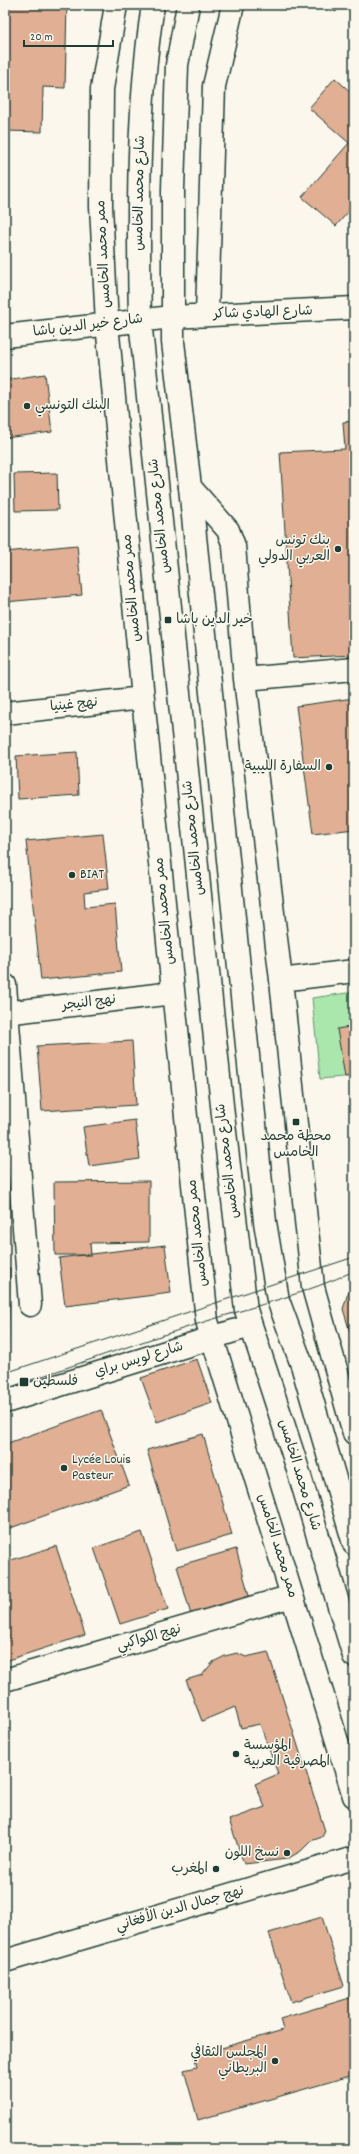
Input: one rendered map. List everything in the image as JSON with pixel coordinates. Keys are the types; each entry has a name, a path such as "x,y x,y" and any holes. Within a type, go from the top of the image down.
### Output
{"street":[{"name":"ممر محمد الخامس","path":"116,5 102,89 101,206 107,324 143,698 208,1321 354,1796"},
{"name":"شارع محمد الخامس","path":"153,5 144,60 139,178 140,320 223,1115 246,1310 295,1460 354,1656"},
{"name":"شارع محمد الخامس","path":"188,5 177,65 172,316 173,342 190,487 265,1222 278,1300 302,1365 354,1544"},
{"path":"207,315 214,86 233,5"},
{"name":"شارع الهادي شاكر","path":"172,316 354,308"},
{"name":"شارع خير الدين باشا","path":"5,336 172,316"},
{"path":"190,487 228,530 234,546 245,679 281,980 313,1287 354,1433"},
{"path":"245,679 354,669"},
{"name":"نهج غينيا","path":"5,713 143,698"},
{"path":"281,980 354,971"},
{"path":"5,985 30,1305"},
{"name":"نهج النيجر","path":"6,1012 173,993"},
{"name":"شارع لويس براي","path":"5,1402 250,1326"},
{"name":"نهج الكواكبي","path":"5,1680 292,1596"},
{"name":"نهج جمال الدين الأفغاني","path":"5,1961 354,1858"}],"green space":[{"path":"354,992 354,1076 320,1079 312,998"}],"building":[{"path":"5,5 67,5 65,88 43,87 42,132 5,131"},
{"path":"319,5 338,5 336,12"},
{"path":"335,78 354,95 354,205 336,226 302,197 349,143 309,108"},
{"name":"البنك التونسي","path":"45,374 52,432 5,438 5,380"},
{"path":"354,421 354,655 293,658 280,452 345,449 343,422"},
{"path":"57,473 58,510 15,511 14,474"},
{"path":"77,545 82,595 5,602 5,552"},
{"name":"السفارة الليبية","path":"354,698 354,829 313,834 296,706"},
{"path":"77,752 79,795 18,799 16,756"},
{"path":"103,834 109,889 84,892 85,907 115,904 121,972 41,980 26,841"},
{"path":"351,874 354,874 354,903"},
{"path":"351,1002 354,1002 354,1022"},
{"path":"354,1026 354,1076 345,1077 337,1029"},
{"path":"132,1041 136,1105 42,1111 37,1046"},
{"path":"135,1120 140,1159 89,1166 83,1127"},
{"path":"149,1181 149,1242 90,1243 91,1255 55,1255 54,1182"},
{"path":"165,1245 171,1293 65,1306 59,1258"},
{"path":"5,1268 10,1268 8,1345 5,1345"},
{"path":"354,1290 354,1345 343,1309 348,1293"},
{"path":"197,1359 212,1403 157,1422 141,1378"},
{"name":"Lycée Louis Pasteur","path":"101,1410 129,1485 5,1530 5,1444"},
{"path":"203,1434 232,1535 176,1551 147,1450"},
{"path":"142,1532 168,1609 120,1624 94,1548"},
{"path":"56,1546 85,1635 5,1661 5,1562"},
{"path":"236,1549 250,1599 191,1615 177,1566"},
{"path":"268,1652 325,1831 322,1837 311,1841 301,1851 287,1859 244,1864 229,1820 265,1807 255,1784 278,1774 260,1724 241,1728 235,1707 202,1721 186,1680 202,1675 213,1662 225,1656 237,1653 246,1657"},
{"path":"322,1917 344,1986 291,2002 269,1933"},
{"name":"المجلس الثقافي البريطاني","path":"353,1997 354,2085 350,2076 198,2120 184,2070 197,2067 194,2056 283,2030 280,2019"}],"tram line":[{"path":"5,1373 354,1257"},
{"path":"5,1389 156,1337 300,1293 354,1271"}],"place":[{"name":"البنك التونسي","path":"27,406"},
{"name":"بنك تونس العربي الدولي","path":"338,549"},
{"name":"خير الدين باشا","path":"168,620"},
{"name":"السفارة الليبية","path":"329,767"},
{"name":"BIAT","path":"72,875"},
{"name":"محطة محمد الخامس","path":"296,1122"},
{"name":"فلسطين","path":"24,1382"},
{"name":"Lycée Louis Pasteur","path":"64,1468"},
{"name":"المؤسسة المصرفية العربية","path":"236,1754"},
{"name":"نسخ اللون","path":"287,1853"},
{"name":"المغرب","path":"216,1869"},
{"name":"المجلس الثقافي البريطاني","path":"275,2061"}]}
